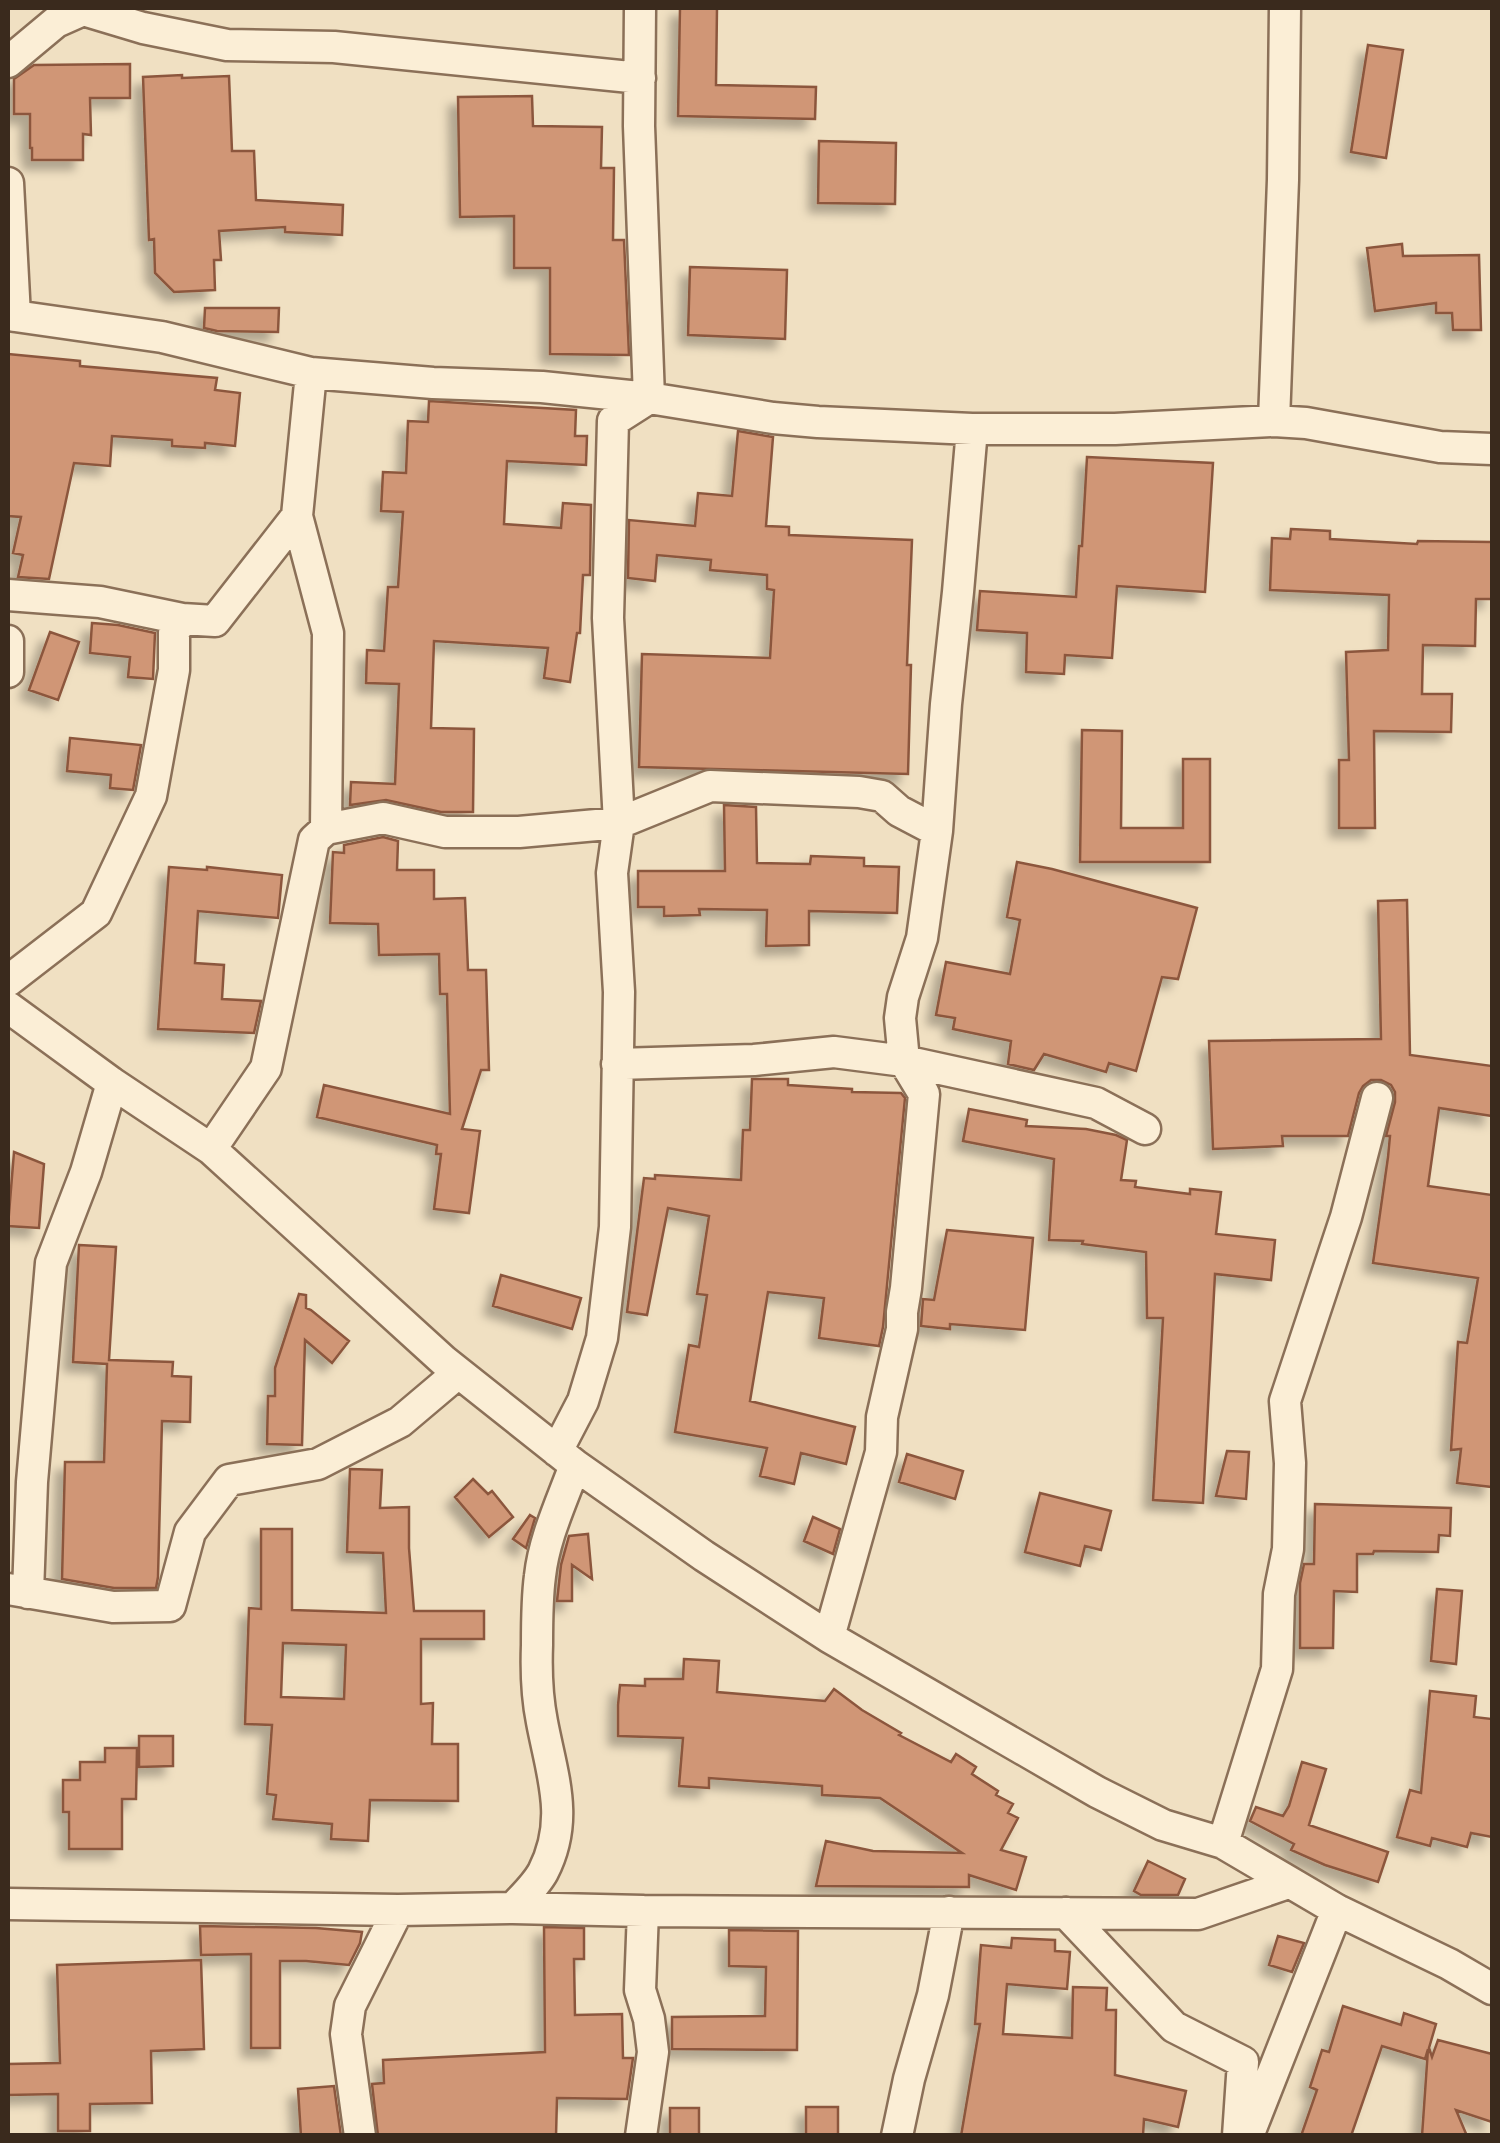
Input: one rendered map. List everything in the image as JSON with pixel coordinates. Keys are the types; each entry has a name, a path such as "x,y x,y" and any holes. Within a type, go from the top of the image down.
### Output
{"street":[{"path":"640,8 640,126 650,398"},
{"path":"1274,421 1283,180 1284,8"},
{"path":"8,62 56,22 84,9 144,28 227,45 334,47 640,78"},
{"path":"8,183 11,316 162,336 311,373 542,387 650,398 788,420 890,427 1174,427 1274,421 1440,447 1492,449"},
{"path":"311,373 296,516 328,633 326,829"},
{"path":"513,1908 541,1876 556,1839 559,1810 537,1684 540,1573 566,1458 602,1338 616,1227 619,992 612,873 619,823 608,618 614,421 650,398"},
{"path":"829,1637 881,1452 882,1416 902,1329 924,1094 904,1061 900,1018 922,938 937,831 972,429"},
{"path":"8,595 100,602 182,619 215,621 296,516"},
{"path":"8,981 96,913 151,796 174,670 174,632 182,619"},
{"path":"8,641 8,672"},
{"path":"212,1148 266,1068 314,840 326,829 384,818 445,832 519,832 619,823 710,786 882,796 899,812 937,831"},
{"path":"8,1007 112,1083 212,1148 458,1372 566,1458 704,1556 829,1637 1097,1792 1163,1825 1223,1843 1288,1884 1492,1990"},
{"path":"617,1064 754,1060 834,1052 904,1061 1037,1088 1096,1103 1144,1129"},
{"path":"112,1083 86,1172 51,1263 32,1482 18,1591 113,1606 170,1606 190,1532 230,1480 318,1464 400,1422 458,1372"},
{"path":"1223,1843 1277,1669 1279,1594 1288,1548 1290,1463 1285,1401 1346,1217 1377,1098"},
{"path":"8,1904 1198,1914 1288,1884"},
{"path":"360,2136 346,2034 350,2006 398,1910"},
{"path":"1248,2136 1337,1910"},
{"path":"641,2136 653,2052 649,2018 640,1990 642,1911"},
{"path":"897,2136 933,1996 949,1912"},
{"path":"1066,1913 1174,2027 1243,2062 1238,2136"}],"building":[{"path":"680,8 717,8 716,85 816,87 815,119 678,116"},
{"path":"1368,45 1403,50 1386,158 1351,152"},
{"path":"130,64 130,98 90,98 91,135 83,134 83,160 32,160 30,114 14,114 14,79 34,65"},
{"path":"229,76 232,151 254,151 256,200 343,205 342,235 285,232 285,227 219,231 221,260 214,260 215,290 174,292 155,273 154,239 149,240 143,77"},
{"path":"532,96 533,126 602,127 601,168 614,168 613,240 624,240 629,355 550,354 550,268 514,268 514,216 460,217 458,97"},
{"path":"819,141 896,143 895,204 818,203"},
{"path":"1402,244 1403,256 1479,255 1481,330 1453,330 1452,313 1436,313 1436,303 1375,311 1367,248"},
{"path":"690,267 787,270 785,339 688,335"},
{"path":"205,308 279,308 278,332 204,328"},
{"path":"8,354 80,361 80,366 217,378 215,390 240,393 235,446 172,446 172,440 112,436 110,466 74,463 49,579 18,577 23,555 13,553 21,517 8,516"},
{"path":"429,401 576,410 575,436 587,436 586,465 507,461 504,524 561,528 563,503 591,505 590,575 583,575 580,633 570,682 544,678 548,648 434,641 431,728 474,729 473,812 441,812 386,800 350,805 351,782 395,784 399,684 366,683 367,650 384,651 388,587 398,587 403,512 381,511 383,472 406,473 408,421 428,422"},
{"path":"738,431 773,437 766,526 789,527 789,535 912,540 908,774 639,767 642,654 770,658 774,590 767,589 767,575 710,570 711,560 657,555 655,581 628,578 629,520 695,526 698,493 732,496"},
{"path":"1087,457 1213,463 1205,592 1117,586 1112,658 1065,655 1064,674 1026,672 1027,633 977,630 980,591 1076,597"},
{"path":"1291,529 1330,531 1330,539 1417,544 1492,542 1492,599 1476,599 1475,646 1423,645 1422,694 1452,694 1451,732 1374,731 1375,828 1339,828 1339,760 1349,760 1346,652 1388,650 1389,595 1270,590 1272,538 1290,539"},
{"path":"92,623 155,633 153,679 128,677 130,657 90,653"},
{"path":"50,632 79,642 58,700 29,690"},
{"path":"1082,730 1122,731 1121,828 1183,828 1183,759 1210,759 1210,862 1080,862"},
{"path":"70,738 141,745 133,790 110,788 111,775 67,771"},
{"path":"724,805 756,807 757,863 810,864 811,856 864,858 864,866 899,867 897,913 809,911 809,945 766,946 767,910 699,909 700,915 664,916 664,907 638,907 638,871 725,871"},
{"path":"383,837 398,841 397,870 434,870 434,899 465,898 468,970 486,970 489,1070 481,1070 462,1129 480,1131 469,1213 434,1209 441,1154 436,1154 437,1145 317,1117 324,1085 450,1114 447,994 440,994 439,954 379,955 378,924 330,923 333,852 344,853 344,845"},
{"path":"1017,862 1197,908 1178,979 1162,977 1136,1071 1109,1063 1106,1072 1044,1054 1034,1070 1008,1064 1011,1041 953,1029 955,1018 936,1015 946,962 1010,974 1020,920 1007,917"},
{"path":"169,867 282,875 278,918 198,911 195,963 224,965 222,999 261,1001 254,1033 158,1029"},
{"path":"1407,900 1410,1055 1492,1066 1492,1116 1439,1108 1428,1186 1492,1195 1492,1487 1457,1483 1461,1449 1451,1450 1458,1342 1467,1343 1478,1278 1373,1263 1388,1157 1390,1136 1386,1136 1395,1102 1391,1085 1371,1080 1363,1086 1348,1136 1282,1136 1283,1146 1213,1149 1209,1041 1381,1039 1378,901"},
{"path":"752,1079 788,1079 788,1085 852,1092 901,1093 905,1098 879,1346 819,1338 824,1298 768,1292 750,1401 855,1427 846,1464 801,1453 794,1484 760,1476 767,1448 675,1432 689,1345 699,1347 707,1295 697,1294 709,1216 668,1208 647,1315 627,1312 644,1178 655,1179 655,1175 741,1180 743,1130 750,1130"},
{"path":"969,1109 1027,1120 1026,1126 1116,1135 1127,1140 1121,1180 1136,1181 1135,1187 1190,1194 1190,1189 1221,1192 1216,1234 1275,1240 1271,1280 1215,1274 1203,1503 1153,1500 1163,1318 1147,1318 1146,1252 1082,1244 1083,1241 1049,1240 1054,1159 963,1141"},
{"path":"14,1152 44,1164 39,1228 8,1226"},
{"path":"947,1230 1033,1238 1025,1330 950,1324 950,1329 921,1326 923,1299 934,1300"},
{"path":"79,1245 116,1247 109,1360 173,1362 172,1376 191,1377 190,1422 162,1421 156,1588 114,1588 62,1579 65,1462 104,1462 107,1364 73,1362"},
{"path":"501,1275 581,1298 572,1329 493,1306"},
{"path":"299,1294 306,1295 306,1308 349,1341 332,1363 305,1340 302,1445 267,1444 268,1396 275,1396 275,1368"},
{"path":"1227,1451 1249,1452 1246,1499 1216,1496"},
{"path":"907,1454 963,1471 955,1499 899,1482"},
{"path":"350,1469 382,1470 380,1508 409,1507 414,1611 484,1611 484,1639 421,1639 421,1704 433,1703 432,1744 458,1744 458,1801 370,1800 368,1841 331,1839 332,1824 273,1819 276,1795 267,1794 272,1725 245,1724 249,1608 261,1609 261,1529 292,1529 292,1610 386,1613 383,1553 347,1552","holes":["283,1643 346,1645 344,1699 281,1697"]},
{"path":"473,1479 488,1494 492,1491 513,1517 489,1537 455,1497"},
{"path":"1040,1493 1111,1511 1101,1550 1085,1546 1080,1566 1025,1552"},
{"path":"1315,1504 1451,1508 1450,1536 1439,1535 1438,1552 1357,1554 1357,1592 1334,1591 1333,1648 1300,1648 1300,1583 1304,1564 1314,1564"},
{"path":"530,1515 535,1518 526,1548 513,1539"},
{"path":"813,1517 840,1529 833,1554 804,1541"},
{"path":"588,1534 592,1579 572,1565 572,1601 557,1601 569,1536"},
{"path":"1437,1589 1462,1591 1456,1664 1431,1661"},
{"path":"684,1659 719,1661 717,1692 825,1701 834,1689 899,1735 951,1762 956,1754 976,1767 972,1774 1013,1804 1008,1813 1018,1818 1001,1850 1026,1857 1016,1890 969,1875 969,1887 816,1886 826,1841 873,1851 962,1853 880,1798 822,1795 822,1786 709,1778 709,1788 679,1786 683,1738 618,1736 618,1705 620,1685 645,1686 645,1679 683,1679"},
{"path":"1430,1691 1476,1696 1474,1717 1492,1719 1492,1837 1471,1833 1467,1847 1432,1838 1430,1846 1397,1837 1410,1790 1421,1793"},
{"path":"139,1736 173,1736 173,1766 139,1767"},
{"path":"105,1748 137,1748 136,1799 122,1799 122,1849 69,1849 69,1812 63,1812 63,1780 80,1780 80,1762 105,1762"},
{"path":"1302,1762 1326,1769 1309,1825 1388,1852 1378,1882 1291,1850 1294,1844 1250,1821 1256,1807 1283,1816"},
{"path":"1148,1861 1185,1879 1178,1895 1141,1895 1134,1891"},
{"path":"200,1926 362,1932 349,1965 280,1961 280,2048 251,2048 251,1954 201,1955"},
{"path":"544,1927 584,1928 584,1959 574,1959 575,2015 622,2014 623,2058 633,2058 627,2099 557,2098 556,2136 378,2136 372,2084 384,2083 383,2060 545,2052"},
{"path":"729,1930 798,1931 797,2050 672,2049 672,2017 765,2016 766,1967 729,1966"},
{"path":"1278,1936 1304,1943 1292,1972 1269,1965"},
{"path":"1012,1938 1055,1940 1055,1951 1070,1952 1067,1989 1007,1984 1003,2034 1072,2038 1073,1987 1107,1988 1106,2010 1116,2010 1115,2075 1186,2091 1178,2127 1144,2119 1143,2136 961,2136 980,2024 975,2024 981,1945 1011,1948"},
{"path":"201,1960 204,2049 151,2051 152,2103 90,2104 90,2131 58,2131 58,2094 8,2095 8,2064 60,2063 57,1965"},
{"path":"1343,2006 1401,2025 1404,2013 1436,2024 1429,2048 1432,2057 1438,2040 1492,2054 1492,2122 1456,2110 1467,2136 1422,2136 1428,2049 1425,2059 1382,2046 1351,2136 1301,2136 1317,2090 1310,2087 1322,2050 1329,2052"},
{"path":"334,2086 341,2136 301,2136 298,2089"},
{"path":"806,2107 838,2107 838,2136 806,2136"},
{"path":"670,2108 699,2108 699,2136 670,2136"}]}
